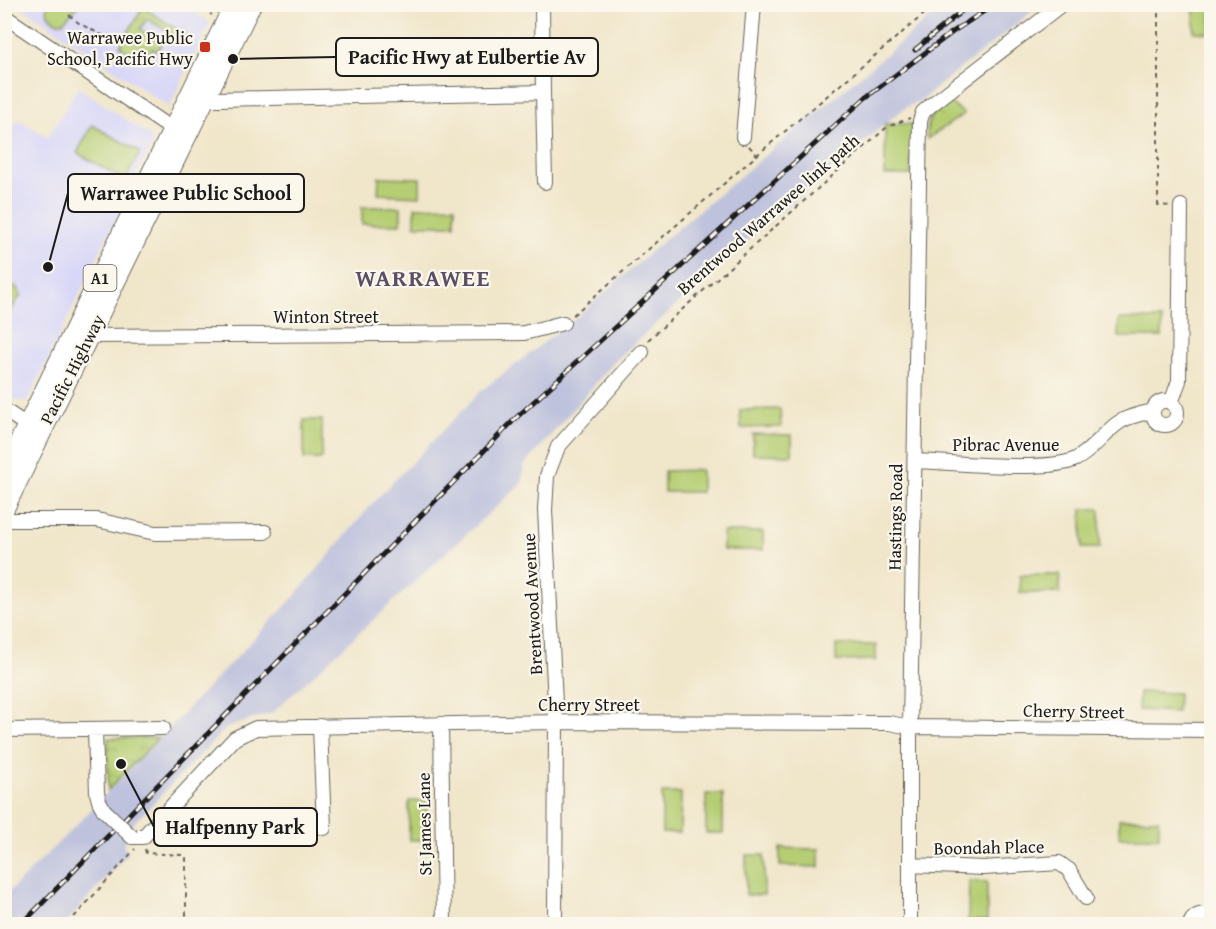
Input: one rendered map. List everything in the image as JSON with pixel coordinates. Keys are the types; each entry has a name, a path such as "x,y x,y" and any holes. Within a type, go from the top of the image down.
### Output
{"highway":[{"name":"Pacific Highway","path":"4,508 88,336 198,95 235,4"},
{"name":"Pacific Highway","path":"4,474 173,130 198,95 251,4"}],"street":[{"path":"542,4 545,182"},
{"path":"742,137 754,4"},
{"path":"923,112 1062,4"},
{"path":"4,16 173,130"},
{"path":"198,95 543,92"},
{"name":"Hastings Road","path":"910,924 910,727 919,132 923,112"},
{"path":"1171,403 1179,381 1181,206"},
{"name":"Winton Street","path":"88,336 524,333 563,323"},
{"name":"Brentwood Avenue","path":"555,924 556,722 545,510 546,476 558,447 642,352"},
{"path":"1160,402 1171,403 1176,410 1175,428 1158,423 1153,411 1160,402"},
{"path":"4,410 28,426"},
{"name":"Pibrac Avenue","path":"915,461 1030,466 1063,464 1093,448 1118,423 1131,416 1153,411"},
{"path":"4,516 11,520 97,520 155,533 265,532"},
{"name":"Cherry Street","path":"138,837 235,738 256,728 556,722 889,723 910,727 1212,730"},
{"name":"St James Lane","path":"441,724 444,924"},
{"path":"320,726 324,828"},
{"path":"4,730 163,728"},
{"path":"95,730 99,801 104,810 138,837"},
{"name":"Boondah Place","path":"910,865 984,868 1059,863 1069,870 1086,898"},
{"path":"1190,924 1192,919 1200,914 1212,913"}],"path":[{"path":"195,4 216,18"},
{"path":"563,323 936,4"},
{"path":"1158,4 1158,205 1181,206"},
{"path":"69,15 80,24 120,44"},
{"name":"Brentwood Warrawee link path","path":"642,352 649,338 887,127 923,112"},
{"path":"68,924 131,854 138,837"},
{"path":"138,837 146,853 181,854 186,858 186,924"}],"shaded area":[{"path":"19,5 184,5 210,23 169,107"},
{"path":"945,5 1037,5 921,100 903,109 768,222 616,360 524,466 522,483 272,713 226,728 134,823 123,846 128,853 65,924 5,924 5,896 90,811 294,597 373,503 481,391 578,316 662,242"},
{"path":"78,87 151,137 153,142 31,394 24,402 15,400 5,393 4,141 18,119 48,138"}],"green space":[{"path":"47,4 79,5 63,22 56,22 48,15"},
{"path":"1194,6 1211,6 1211,33 1194,32"},
{"path":"143,7 185,35 182,40 147,19 140,29 162,44 157,51 152,48 146,57 138,52 134,56 120,46"},
{"path":"948,101 964,114 927,139 931,117"},
{"path":"885,124 912,124 911,175 885,175"},
{"path":"92,125 140,152 125,180 77,153"},
{"path":"379,177 420,178 420,196 378,194"},
{"path":"455,206 455,225 415,225 415,207"},
{"path":"362,207 401,207 401,224 362,224"},
{"path":"5,280 17,288 21,295 5,318"},
{"path":"1119,319 1162,319 1162,337 1118,337"},
{"path":"780,409 781,427 741,428 740,410"},
{"path":"304,420 322,420 322,459 304,459"},
{"path":"753,434 792,435 792,455 753,454"},
{"path":"701,470 701,492 664,492 664,471"},
{"path":"1082,509 1100,509 1100,548 1082,548"},
{"path":"723,532 763,532 763,550 723,550"},
{"path":"1020,575 1060,575 1060,593 1020,593"},
{"path":"836,645 876,645 876,660 836,661"},
{"path":"1139,692 1178,693 1177,712 1138,710"},
{"path":"108,738 158,738 108,790"},
{"path":"662,793 681,793 680,833 662,833"},
{"path":"706,794 723,794 723,833 706,833"},
{"path":"409,801 427,801 427,840 409,840"},
{"path":"1119,819 1159,819 1159,837 1119,837"},
{"path":"780,848 819,849 819,867 780,866"},
{"path":"746,855 764,855 764,895 746,895"},
{"path":"969,881 987,882 987,921 968,921"}],"railway":[{"path":"915,50 970,4"},
{"path":"22,924 517,417 865,98 954,31 995,4"}],"place":[{"name":"Warrawee Public School, Pacific Hwy","path":"205,47"},
{"name":"Pacific Hwy at Eulbertie Av","path":"233,59"},
{"name":"Warrawee Public School","path":"48,267"},
{"name":"Halfpenny Park","path":"121,764"}],"district":[{"name":"WARRAWEE","path":"423,277"}]}
